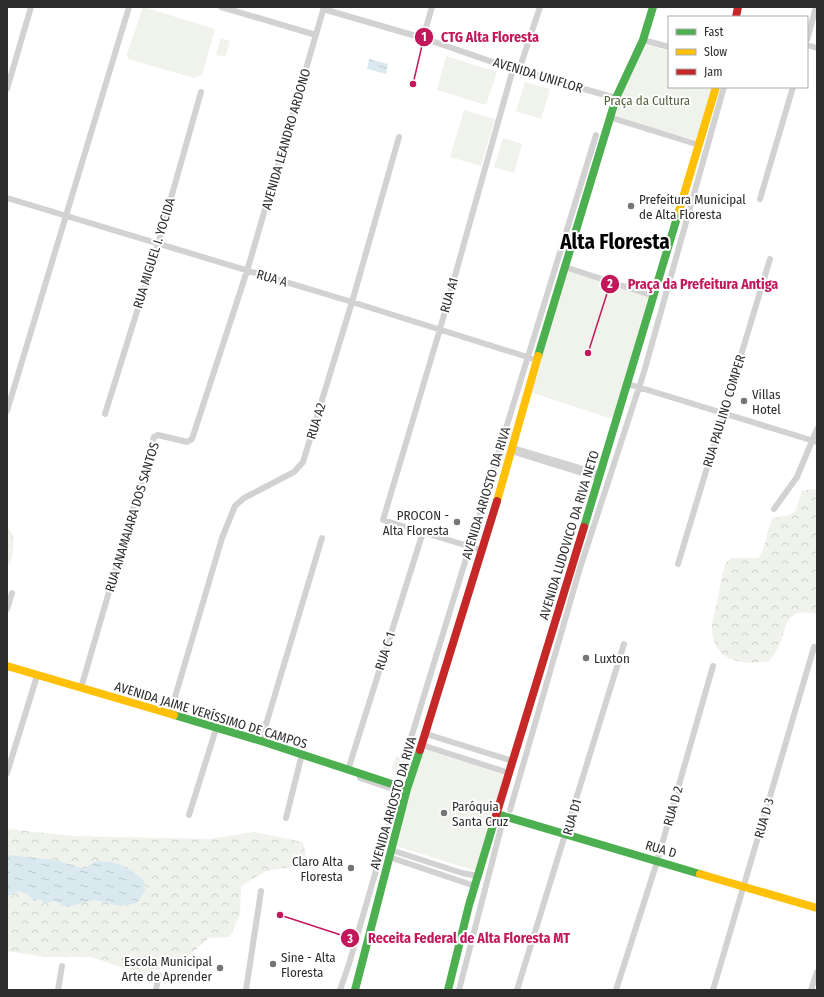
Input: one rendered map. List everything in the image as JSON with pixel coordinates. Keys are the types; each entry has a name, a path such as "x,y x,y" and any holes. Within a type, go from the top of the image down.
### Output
{"street":[{"path":"7,89 31,7"},
{"path":"7,411 10,393 66,217 129,7"},
{"path":"221,7 316,35"},
{"path":"423,38 432,7"},
{"name":"RUA A1","path":"423,532 383,520 516,70 540,7"},
{"name":"AVENIDA ARIOSTO DA RIVA","path":"355,990 408,789 512,449 565,267 612,118 616,98 643,40 653,7"},
{"path":"808,36 816,7"},
{"name":"AVENIDA LEANDRO ARDONO","path":"247,271 323,8"},
{"name":"AVENIDA UNIFLOR","path":"323,8 423,38 516,70 616,98"},
{"path":"643,40 668,47"},
{"name":"AVENIDA LUDOVICO DA RIVA NETO","path":"448,990 475,886 500,817 509,773 628,384 716,88"},
{"path":"510,810 580,568 639,387 724,88"},
{"path":"760,199 793,88"},
{"name":"RUA MIGUEL I. YOCIDA","path":"105,414 158,244 201,92"},
{"path":"612,118 699,145"},
{"path":"407,752 596,134"},
{"name":"RUA A2","path":"170,714 222,538 235,506 244,498 294,472 303,462 352,302 399,137"},
{"name":"RUA A","path":"7,198 352,302 537,360"},
{"name":"RUA PAULINO COMPER","path":"678,564 770,259"},
{"path":"565,267 654,296"},
{"name":"RUA ANAMAIARA DOS SANTOS","path":"81,688 154,437 158,435 187,442 192,439 247,271"},
{"path":"628,384 723,412 815,442"},
{"path":"774,509 797,477 815,442 817,429"},
{"path":"512,449 599,476"},
{"path":"423,532 481,550"},
{"name":"RUA C 1","path":"348,770 423,532"},
{"path":"261,741 322,538"},
{"path":"7,610 12,593"},
{"name":"RUA D1","path":"517,990 567,833 624,644"},
{"name":"RUA D 3","path":"713,990 745,886 814,647"},
{"name":"AVENIDA JAIME VERÍSSIMO DE CAMPOS","path":"7,666 261,741 408,789"},
{"name":"RUA D 2","path":"616,990 657,860 713,666"},
{"path":"7,773 37,676"},
{"path":"189,815 216,728"},
{"path":"426,734 513,761"},
{"path":"422,745 509,773"},
{"path":"286,818 302,754"},
{"path":"340,990 349,964 399,791 360,778"},
{"path":"459,990 500,817"},
{"name":"RUA D","path":"500,817 567,833 817,908"},
{"path":"390,854 434,863 478,876"},
{"path":"390,854 475,886"},
{"path":"430,870 434,863"},
{"path":"246,990 261,891"},
{"path":"58,990 62,966"},
{"path":"811,990 817,972"},
{"path":"156,990 159,975"}],"green space":[{"path":"143,7 215,29 202,75 194,78 128,59 127,54"},
{"path":"221,38 230,41 225,57 216,55"},
{"name":"Praça da Cultura","path":"644,44 668,51 668,88 713,88 699,141 615,117 625,85"},
{"path":"446,56 497,72 486,105 437,90"},
{"path":"525,82 550,89 541,119 516,111"},
{"path":"464,110 495,119 481,166 450,157"},
{"path":"503,138 522,144 514,173 494,167"},
{"path":"567,270 652,297 615,420 530,392"},
{"path":"811,489 817,490 817,614 804,612 796,614 790,619 780,644 769,661 748,663 729,658 722,654 716,647 712,625 725,564 731,558 758,558 765,544 770,523 773,518 794,512 798,505 802,491"},
{"path":"7,525 14,538 11,564 7,563"},
{"path":"424,749 504,775 476,871 396,846 409,788"},
{"path":"396,756 413,761 408,775 391,770"},
{"path":"7,829 73,836 209,839 254,832 303,842 308,864 266,871 241,886 240,914 230,937 209,938 187,957 144,975 91,957 44,957 7,951"}],"water":[{"path":"369,59 388,64 386,74 367,69"},
{"path":"7,855 56,860 85,869 95,862 102,861 115,863 128,868 144,880 145,891 137,903 120,906 94,900 67,907 54,901 44,904 40,899 34,901 27,894 18,891 8,896"}],"traffic: fast":[{"path":"538,356 616,98 643,40 653,7"},
{"path":"584,527 679,211"},
{"path":"174,715 261,741 407,789"},
{"path":"355,990 407,789 420,750"},
{"path":"497,814 700,874"},
{"path":"448,990 469,905 494,822"}],"traffic: slow":[{"path":"679,211 716,88"},
{"path":"497,501 538,356"},
{"path":"7,666 174,715"},
{"path":"700,874 817,908"}],"traffic: jam":[{"path":"736,16 738,7"},
{"path":"420,750 497,501"},
{"path":"494,822 584,527"}],"place":[{"name":"CTG Alta Floresta","path":"413,84"},
{"name":"Prefeitura Municipal de Alta Floresta","path":"631,206"},
{"name":"Praça da Prefeitura Antiga","path":"588,353"},
{"name":"Villas Hotel","path":"744,401"},
{"name":"PROCON - Alta Floresta","path":"457,522"},
{"name":"Luxton","path":"586,658"},
{"name":"Paróquia Santa Cruz","path":"444,813"},
{"name":"Claro Alta Floresta","path":"351,868"},
{"name":"Receita Federal de Alta Floresta MT","path":"280,915"},
{"name":"Sine - Alta Floresta","path":"273,964"},
{"name":"Escola Municipal Arte de Aprender","path":"220,968"}],"district":[{"name":"Alta Floresta","path":"615,242"}]}
